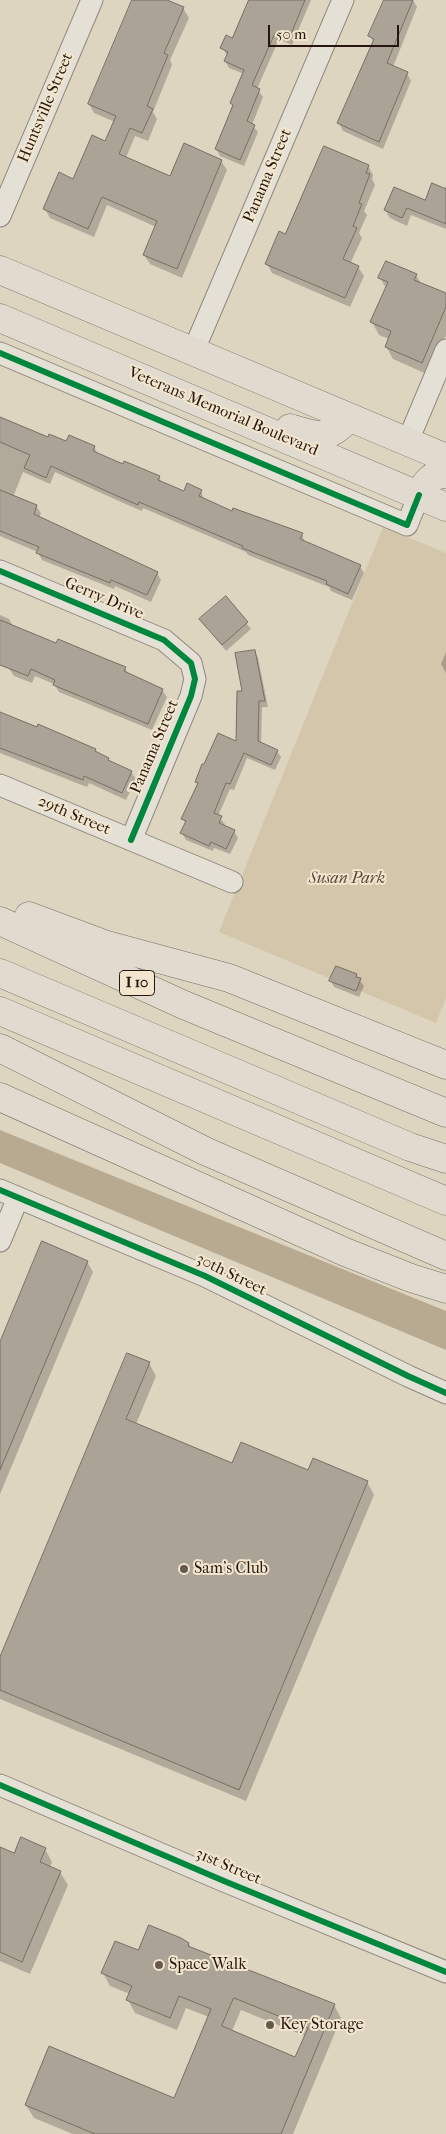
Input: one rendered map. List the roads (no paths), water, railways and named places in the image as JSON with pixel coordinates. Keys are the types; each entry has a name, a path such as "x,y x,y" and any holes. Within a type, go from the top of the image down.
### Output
{"main road":[{"path":"0,270 446,458"},
{"name":"Veterans Memorial Boulevard","path":"0,318 446,507"},
{"path":"184,396 316,436 333,432 348,418"},
{"path":"419,495 429,479 436,474 446,474"},
{"path":"0,908 6,908 107,945 229,978 446,1065"},
{"name":"I 10","path":"0,922 184,1006 275,1041 446,1113"},
{"path":"0,973 410,1147 446,1159"},
{"path":"0,1011 446,1201"},
{"path":"0,1048 204,1152 446,1256"},
{"path":"0,1097 345,1252 411,1278 446,1289"}],"street":[{"name":"Huntsville Street","path":"0,216 92,0"},
{"name":"Panama Street","path":"193,352 343,0"},
{"path":"407,443 446,350"},
{"path":"0,353 408,525 419,495"},
{"name":"Gerry Drive","path":"0,571 164,640 191,663"},
{"name":"Panama Street","path":"131,840 191,696 195,679 191,663"},
{"name":"29th Street","path":"0,784 232,882"},
{"path":"0,1241 9,1194"},
{"name":"30th Street","path":"9,1194 206,1276 446,1393"},
{"name":"31st Street","path":"0,1785 224,1881 446,1972"}],"place":[{"name":"Sam's Club","path":"184,1569"},
{"name":"Space Walk","path":"159,1965"},
{"name":"Key Storage","path":"270,2025"}],"park label":[{"name":"Susan Park","path":"347,879"}]}
